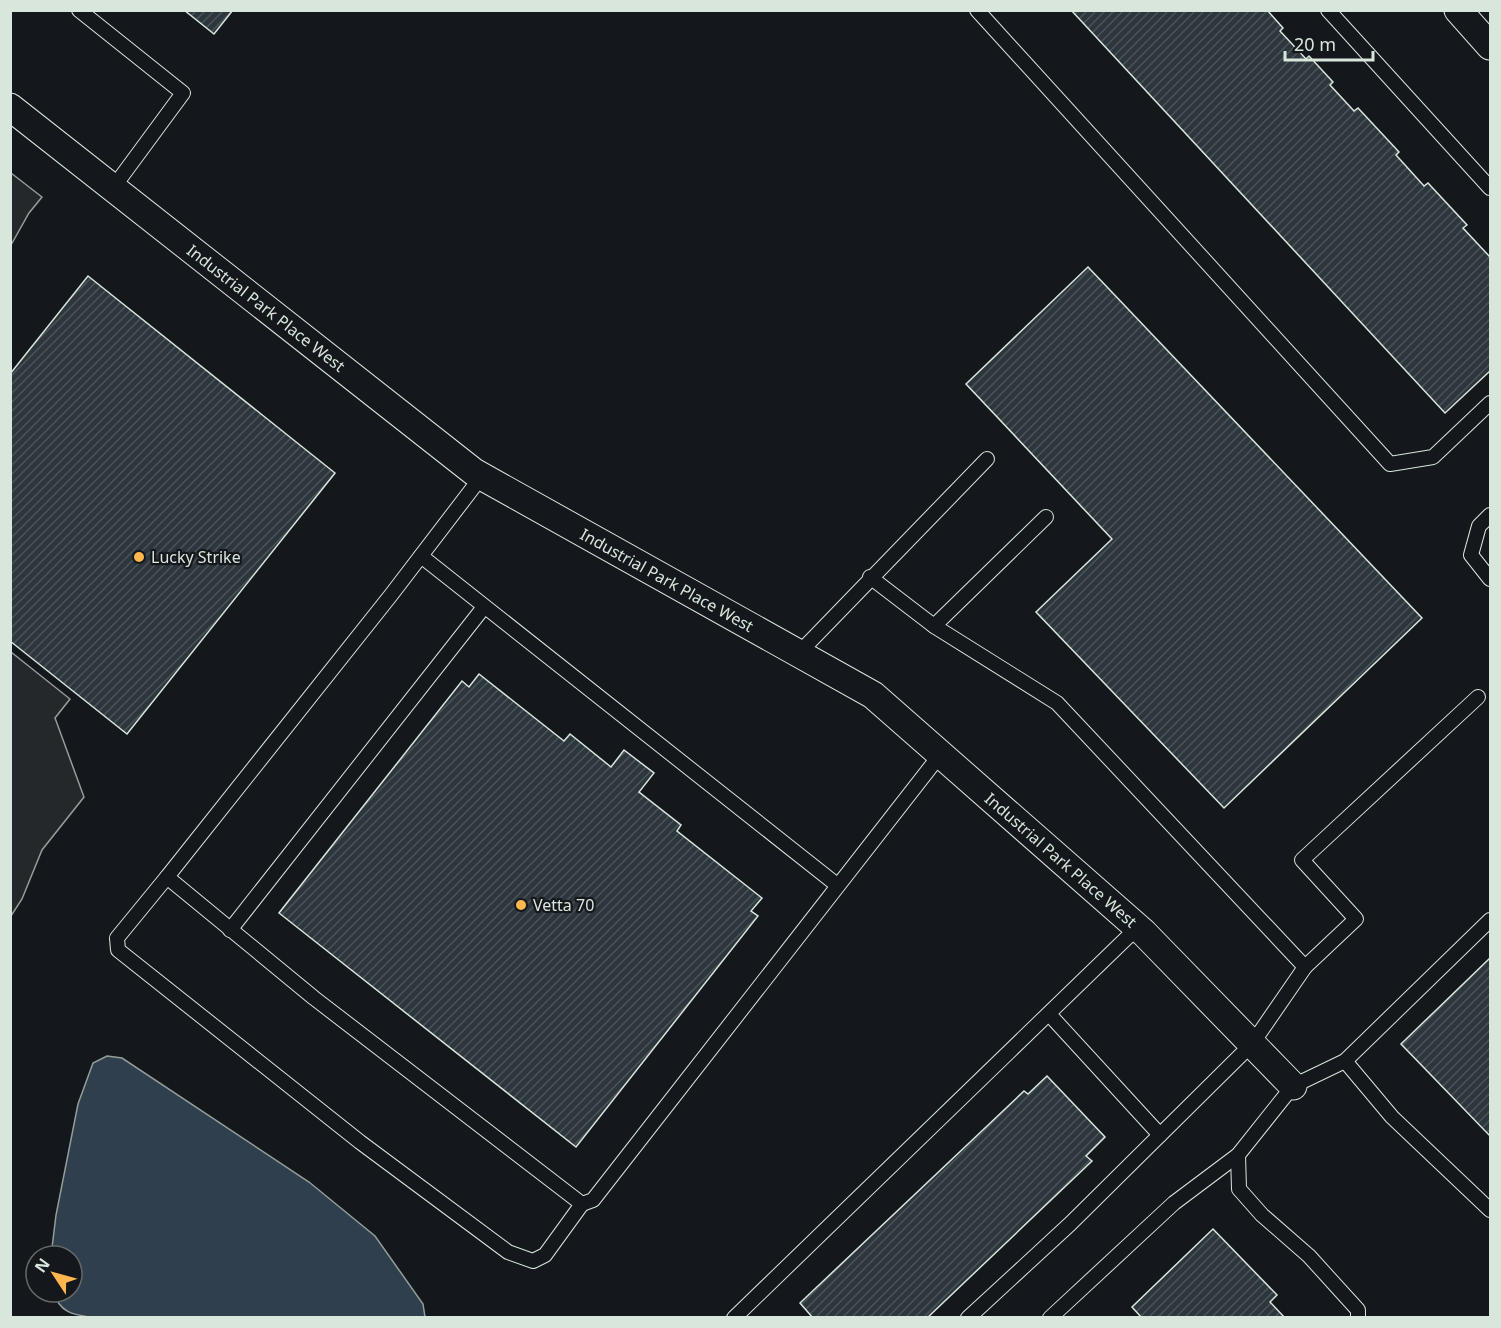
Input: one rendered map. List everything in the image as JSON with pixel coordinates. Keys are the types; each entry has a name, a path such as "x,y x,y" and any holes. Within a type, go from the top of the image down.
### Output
{"street":[{"path":"1458,10 1486,33"},
{"name":"Industrial Park Place West","path":"10,107 482,476 873,695 1138,927 1293,1086"}],"lane":[{"path":"79,10 183,93 113,188"},
{"path":"976,10 1390,464 1433,457 1491,403"},
{"path":"1328,10 1491,188"},
{"path":"798,654 870,577 987,459"},
{"path":"482,476 117,938 116,945 118,950 214,1027 370,1149 508,1252 533,1261 545,1255 582,1204 593,1200 940,754"},
{"path":"1491,515 1479,526 1471,555 1491,579"},
{"path":"933,626 1046,517"},
{"path":"421,556 837,885"},
{"path":"870,577 933,626 1057,703 1305,967"},
{"path":"230,930 484,607"},
{"path":"968,1317 1070,1224 1252,1044 1305,967 1356,919 1302,860 1478,697"},
{"path":"166,877 314,999 582,1204"},
{"path":"1050,1317 1174,1203 1238,1155 1293,1086 1345,1061 1491,920"},
{"path":"734,1317 1138,927"},
{"path":"1049,1014 1160,1135"},
{"path":"1345,1061 1392,1117 1491,1210"},
{"path":"1238,1155 1239,1189 1262,1215 1309,1256 1358,1310 1358,1317"}],"shaded area":[{"path":"11,173 42,197 29,213 11,245"},
{"path":"11,652 70,699 55,718 84,797 42,850 22,899 11,916"}],"water":[{"path":"107,1056 122,1058 309,1182 375,1236 423,1304 425,1317 95,1318 64,1309 59,1304 84,1304 84,1244 52,1244 78,1104 93,1063"}],"building":[{"path":"184,10 233,10 214,34"},
{"path":"1071,10 1267,10 1283,28 1280,31 1306,59 1309,56 1333,82 1330,85 1354,111 1358,108 1399,152 1396,155 1424,186 1428,183 1467,225 1463,228 1490,257 1490,371 1445,413"},
{"path":"1088,267 1422,618 1224,808 1036,612 1112,539 966,384"},
{"name":"Lucky Strike","path":"88,276 335,473 127,734 10,641 10,374"},
{"name":"Vetta 70","path":"479,674 564,741 570,734 611,767 624,750 654,773 639,792 681,825 677,831 762,898 751,911 758,916 576,1147 279,913 462,681 469,687"},
{"path":"1490,958 1490,1136 1401,1044"},
{"path":"1047,1076 1105,1137 1086,1156 1092,1161 927,1318 813,1318 800,1303 1024,1091 1028,1094"},
{"path":"1213,1229 1277,1295 1270,1302 1285,1318 1142,1318 1132,1307"}],"place":[{"name":"Lucky Strike","path":"139,557"},
{"name":"Vetta 70","path":"521,905"}]}
